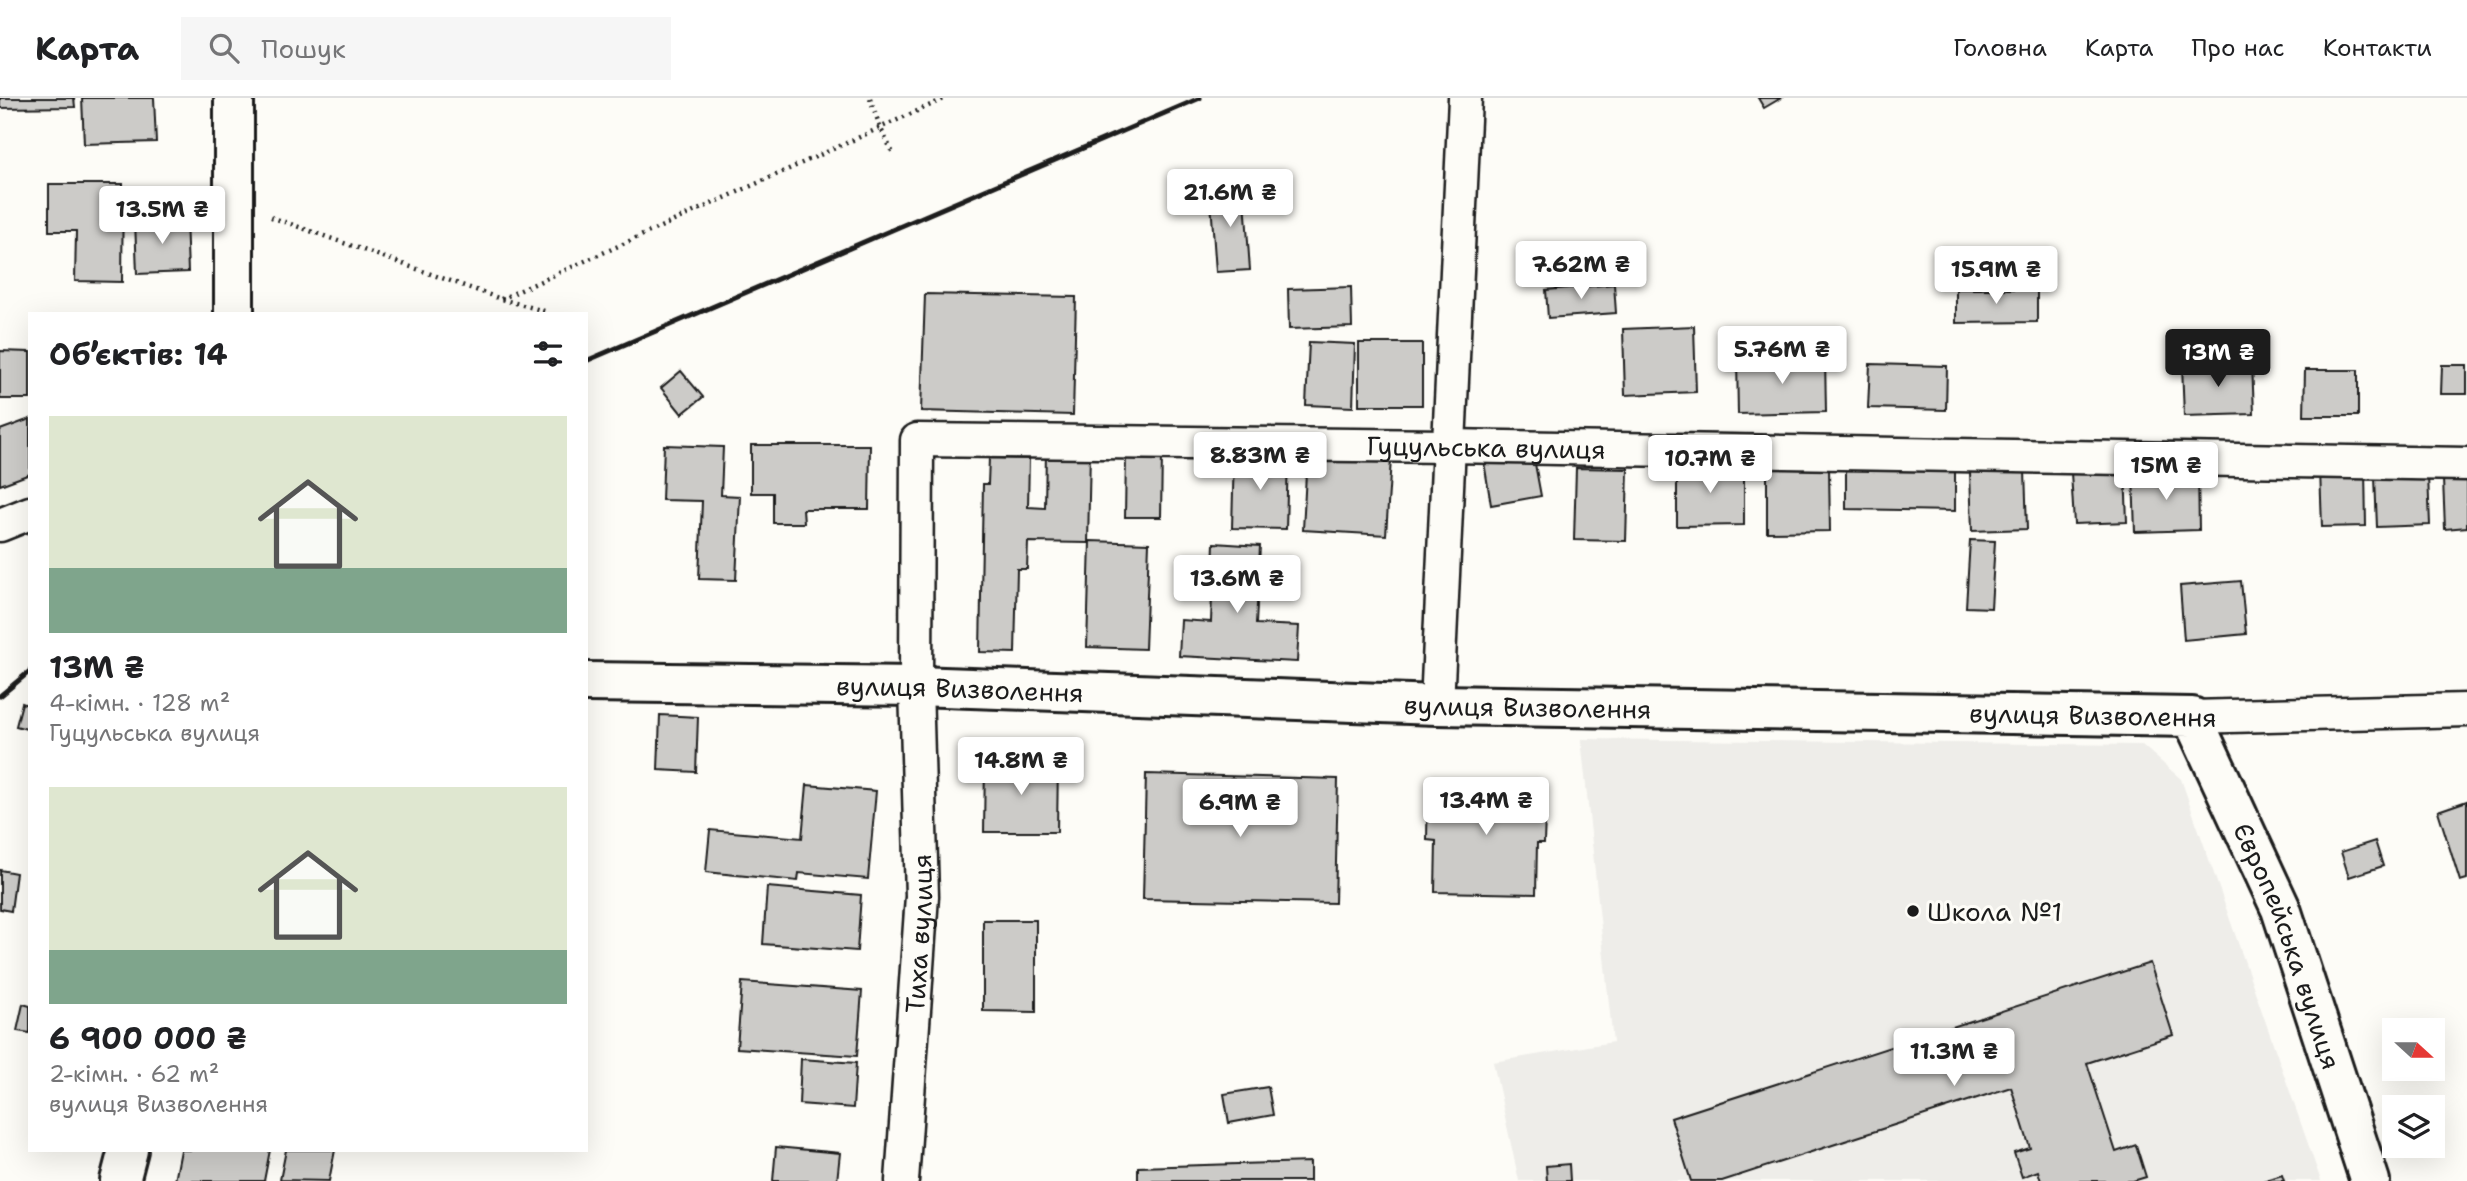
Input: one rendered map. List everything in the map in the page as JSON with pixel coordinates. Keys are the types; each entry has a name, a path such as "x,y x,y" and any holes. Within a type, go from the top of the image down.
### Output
{"street":[{"path":"234,98 234,312"},
{"path":"1437,705 1465,98"},
{"name":"Гуцульська вулиця","path":"916,686 917,440 1448,446 2467,464"},
{"path":"0,525 28,514"},
{"name":"вулиця Визволення","path":"588,682 916,686 1437,705 2192,717 2467,710"},
{"name":"Тиха вулиця","path":"902,1181 922,896 916,686"},
{"name":"Європейська вулиця","path":"2192,717 2281,909 2370,1181"},
{"path":"120,1181 127,1152"}],"path":[{"path":"870,98 893,153"},
{"path":"501,299 946,98"},
{"path":"235,204 501,299 548,312"}],"shaded area":[{"name":"Школа №1","path":"1581,739 2142,745 2181,779 2321,1181 1519,1181 1493,1062 1613,1042"}],"building":[{"path":"0,98 74,98 75,107 0,108"},
{"path":"82,98 154,98 156,142 84,144"},
{"path":"1758,98 1781,98 1764,108"},
{"path":"49,184 123,184 122,282 75,281 76,231 49,231"},
{"path":"1244,186 1250,270 1216,272 1210,188"},
{"path":"186,218 188,272 137,274 135,220"},
{"path":"1614,284 1616,313 1548,318 1546,290"},
{"path":"1351,287 1352,327 1289,329 1288,289"},
{"path":"1956,289 2037,289 2037,322 1956,323"},
{"path":"925,294 1076,297 1073,415 921,411"},
{"path":"1694,326 1696,392 1625,395 1623,329"},
{"path":"1309,342 1355,344 1353,407 1306,405"},
{"path":"1359,343 1422,343 1422,405 1359,405"},
{"path":"0,351 28,352 28,399 0,399"},
{"path":"1825,357 1826,412 1738,414 1737,359"},
{"path":"2252,362 2254,414 2184,416 2182,364"},
{"path":"1870,364 1947,366 1946,410 1868,408"},
{"path":"2442,365 2467,365 2467,394 2441,394"},
{"path":"2305,370 2358,370 2358,416 2304,416"},
{"path":"681,371 703,397 682,414 661,388"},
{"path":"28,420 28,475 0,485 0,430"},
{"path":"664,445 723,447 721,495 740,496 736,580 699,579 702,501 662,500"},
{"path":"751,445 870,445 869,509 803,509 804,523 773,523 773,493 751,493"},
{"path":"1046,451 1090,452 1088,543 1028,542 1027,569 1017,569 1015,653 980,652 983,484 988,484 989,458 1029,459 1028,507 1045,508"},
{"path":"1533,453 1541,496 1491,505 1484,462"},
{"path":"1126,454 1162,454 1161,517 1125,517"},
{"path":"1307,454 1391,459 1386,535 1303,530"},
{"path":"1234,455 1288,457 1286,529 1232,528"},
{"path":"1846,463 1955,465 1955,511 1846,509"},
{"path":"1677,464 1744,464 1744,525 1677,526"},
{"path":"1767,467 1829,467 1830,531 1767,532"},
{"path":"1576,468 1628,469 1626,541 1574,540"},
{"path":"2365,468 2366,526 2322,527 2320,469"},
{"path":"2125,469 2127,522 2074,524 2071,472"},
{"path":"2025,470 2027,529 1972,531 1970,472"},
{"path":"2198,472 2199,530 2135,532 2133,474"},
{"path":"2428,475 2430,525 2377,527 2375,477"},
{"path":"2467,478 2467,527 2445,529 2443,479"},
{"path":"1970,540 1995,541 1991,608 1966,607"},
{"path":"1090,541 1149,543 1145,649 1087,647"},
{"path":"1214,543 1260,546 1256,624 1299,626 1297,662 1179,656 1181,620 1211,622"},
{"path":"2241,581 2246,634 2184,640 2180,586"},
{"path":"22,703 28,705 28,729 16,726"},
{"path":"660,715 698,717 696,772 658,770"},
{"path":"985,761 1058,762 1057,832 984,832"},
{"path":"1146,774 1338,779 1335,903 1143,899"},
{"path":"1428,784 1546,787 1544,843 1537,843 1536,894 1435,892 1436,841 1427,840"},
{"path":"807,785 876,791 868,879 799,873 798,881 706,872 710,830 802,838"},
{"path":"2467,801 2467,879 2460,881 2438,811"},
{"path":"2375,841 2383,866 2349,877 2341,852"},
{"path":"0,870 16,873 11,911 0,909"},
{"path":"767,887 861,895 857,951 763,944"},
{"path":"983,920 1036,920 1036,1012 983,1011"},
{"path":"2150,963 2173,1035 2087,1063 2116,1152 2136,1145 2146,1177 2133,1181 2041,1181 2038,1171 2022,1177 2014,1153 2030,1148 2011,1087 1722,1181 1691,1181 1671,1118"},
{"path":"742,982 862,991 857,1056 737,1048"},
{"path":"23,1004 28,1005 28,1033 17,1031"},
{"path":"801,1059 856,1063 853,1108 799,1104"},
{"path":"1268,1087 1273,1115 1229,1123 1224,1094"},
{"path":"776,1147 840,1153 837,1181 773,1181"},
{"path":"181,1152 270,1152 264,1181 175,1181"},
{"path":"286,1152 335,1152 329,1181 280,1180"},
{"path":"1310,1162 1310,1181 1138,1181 1138,1167"},
{"path":"1569,1164 1570,1181 1547,1181 1546,1166"},
{"path":"2282,1175 2284,1181 2263,1181"}],"railway":[{"path":"588,360 1200,98"},
{"path":"0,696 28,673"}],"place":[{"name":"Школа №1","path":"1913,911"}]}
